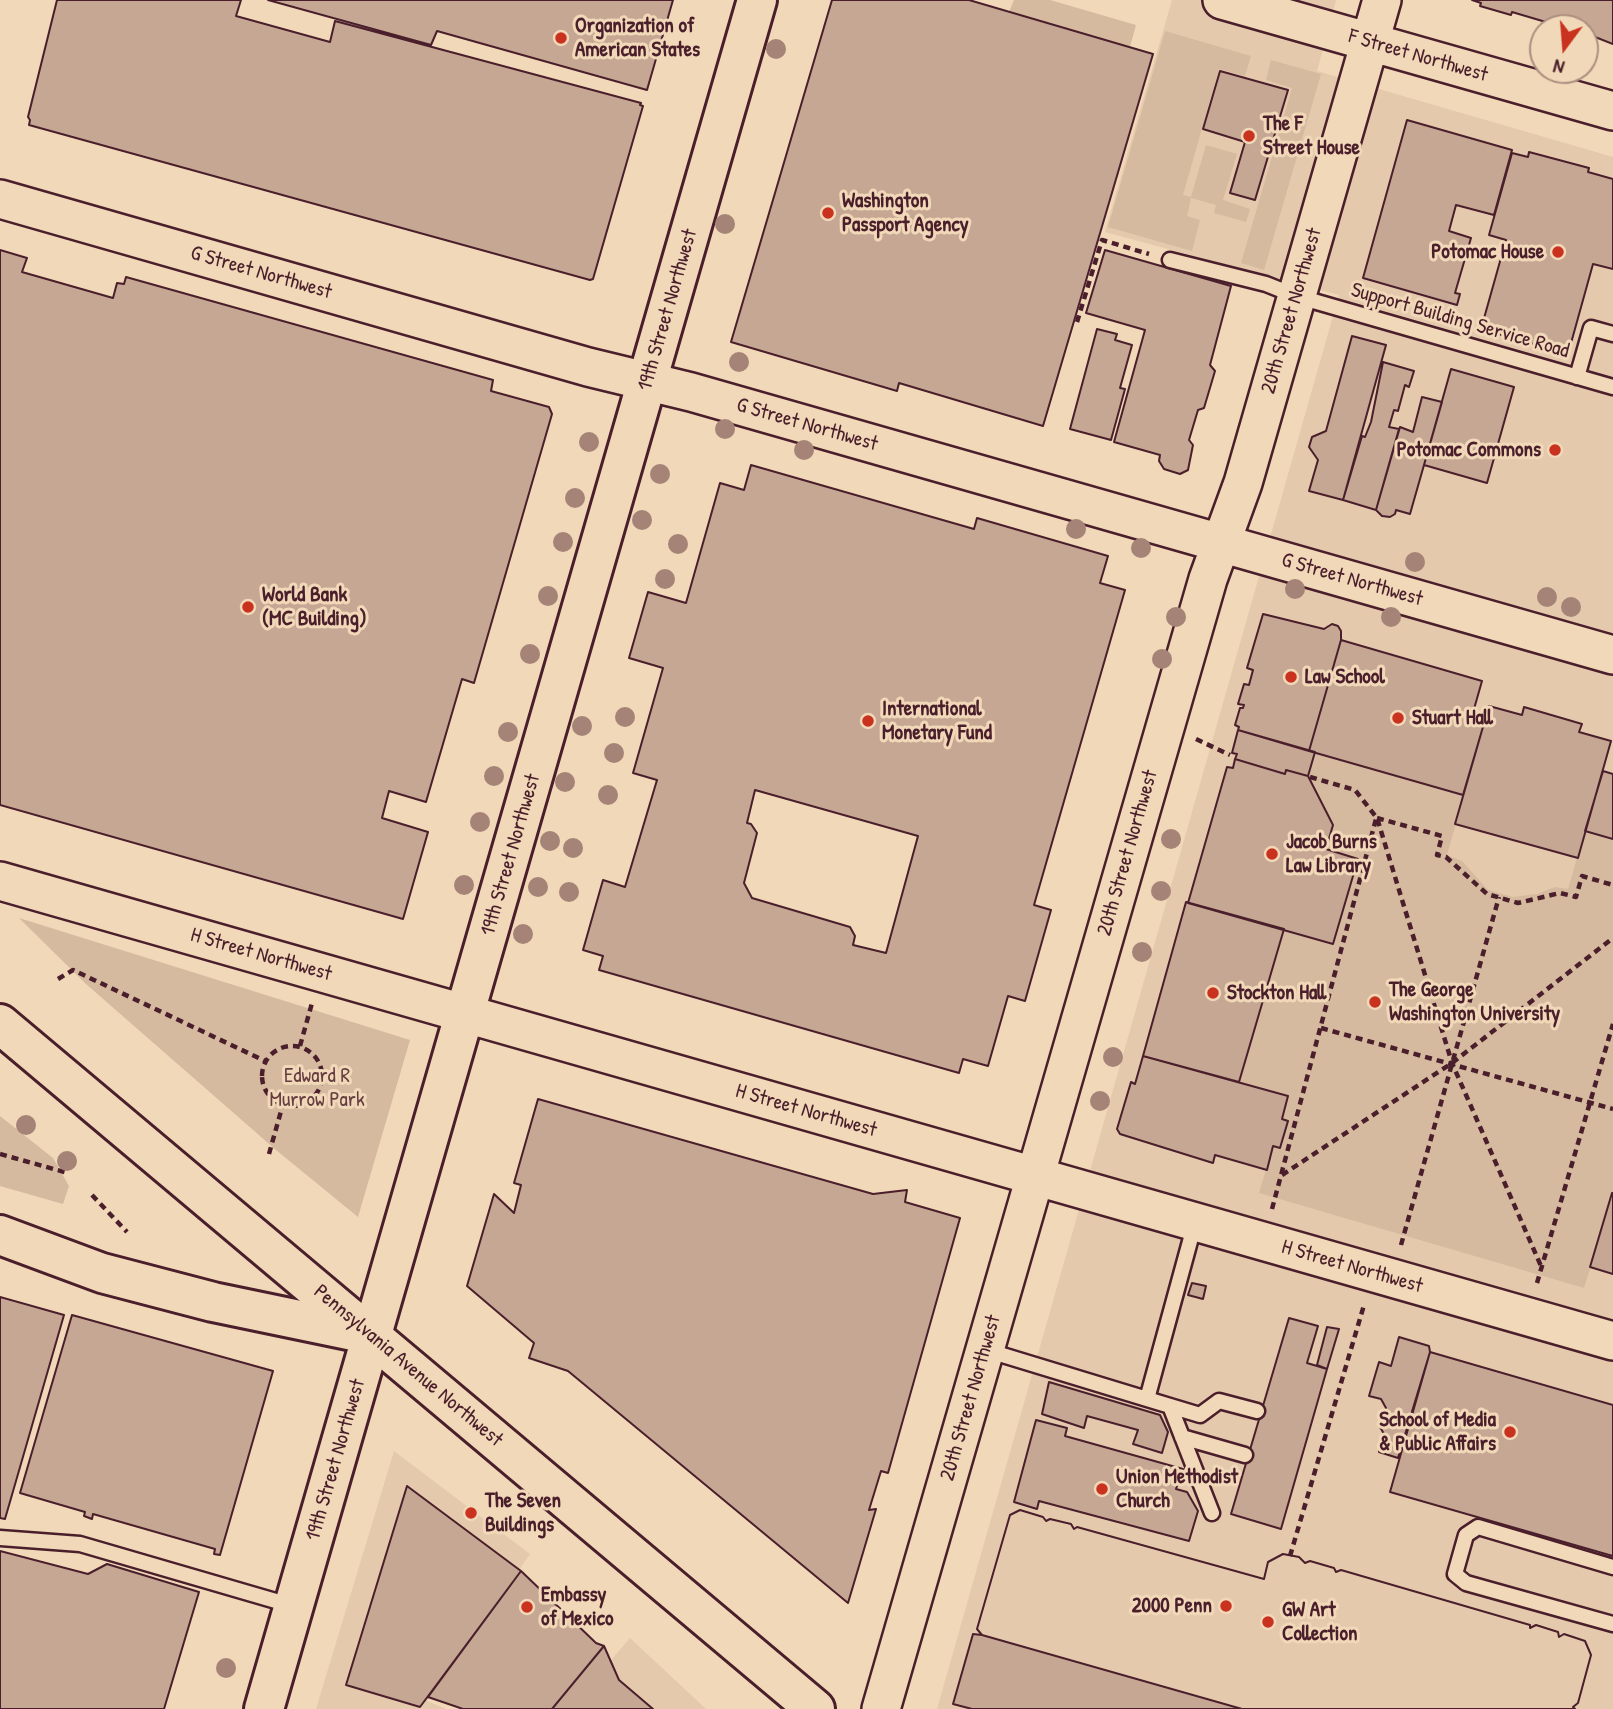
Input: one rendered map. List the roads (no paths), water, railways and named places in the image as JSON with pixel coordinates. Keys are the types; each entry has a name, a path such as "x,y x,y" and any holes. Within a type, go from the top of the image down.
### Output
{"main road":[{"name":"19th Street Northwest","path":"264,1709 757,0"},
{"name":"Pennsylvania Avenue Northwest","path":"0,1024 815,1709"},
{"path":"0,1235 102,1273 213,1302 372,1335"}],"street":[{"name":"F Street Northwest","path":"1222,0 1613,111"},
{"name":"20th Street Northwest","path":"881,1709 1208,579 1243,484 1382,0"},
{"name":"G Street Northwest","path":"0,199 1613,655"},
{"name":"H Street Northwest","path":"0,881 1613,1341"}],"lane":[{"name":"Support Building Service Road","path":"1170,260 1266,284 1296,296 1613,387"},
{"path":"1577,377 1591,328 1613,334"},
{"path":"1147,1399 1195,1222"},
{"path":"985,1350 1200,1415 1219,1401 1257,1411"},
{"path":"1170,1406 1212,1513"},
{"path":"1182,1437 1245,1455"},
{"path":"1613,1567 1478,1527 1466,1535 1454,1574 1466,1583 1613,1624"},
{"path":"0,1538 80,1544 294,1607"}],"place":[{"name":"Organization of American States","path":"561,38"},
{"name":"The F Street House","path":"1249,136"},
{"name":"Washington Passport Agency","path":"828,213"},
{"name":"Potomac House","path":"1558,252"},
{"name":"Potomac Commons","path":"1555,450"},
{"name":"World Bank (MC Building)","path":"248,607"},
{"name":"Law School","path":"1291,677"},
{"name":"Stuart Hall","path":"1398,718"},
{"name":"International Monetary Fund","path":"868,721"},
{"name":"Jacob Burns Law Library","path":"1272,854"},
{"name":"Stockton Hall","path":"1213,993"},
{"name":"The George Washington University","path":"1375,1002"},
{"name":"School of Media & Public Affairs","path":"1510,1432"},
{"name":"Union Methodist Church","path":"1102,1489"},
{"name":"The Seven Buildings","path":"471,1513"},
{"name":"2000 Penn","path":"1226,1606"},
{"name":"Embassy of Mexico","path":"527,1607"},
{"name":"GW Art Collection","path":"1268,1622"}],"park label":[{"name":"Edward R Murrow Park","path":"317,1088"}]}
